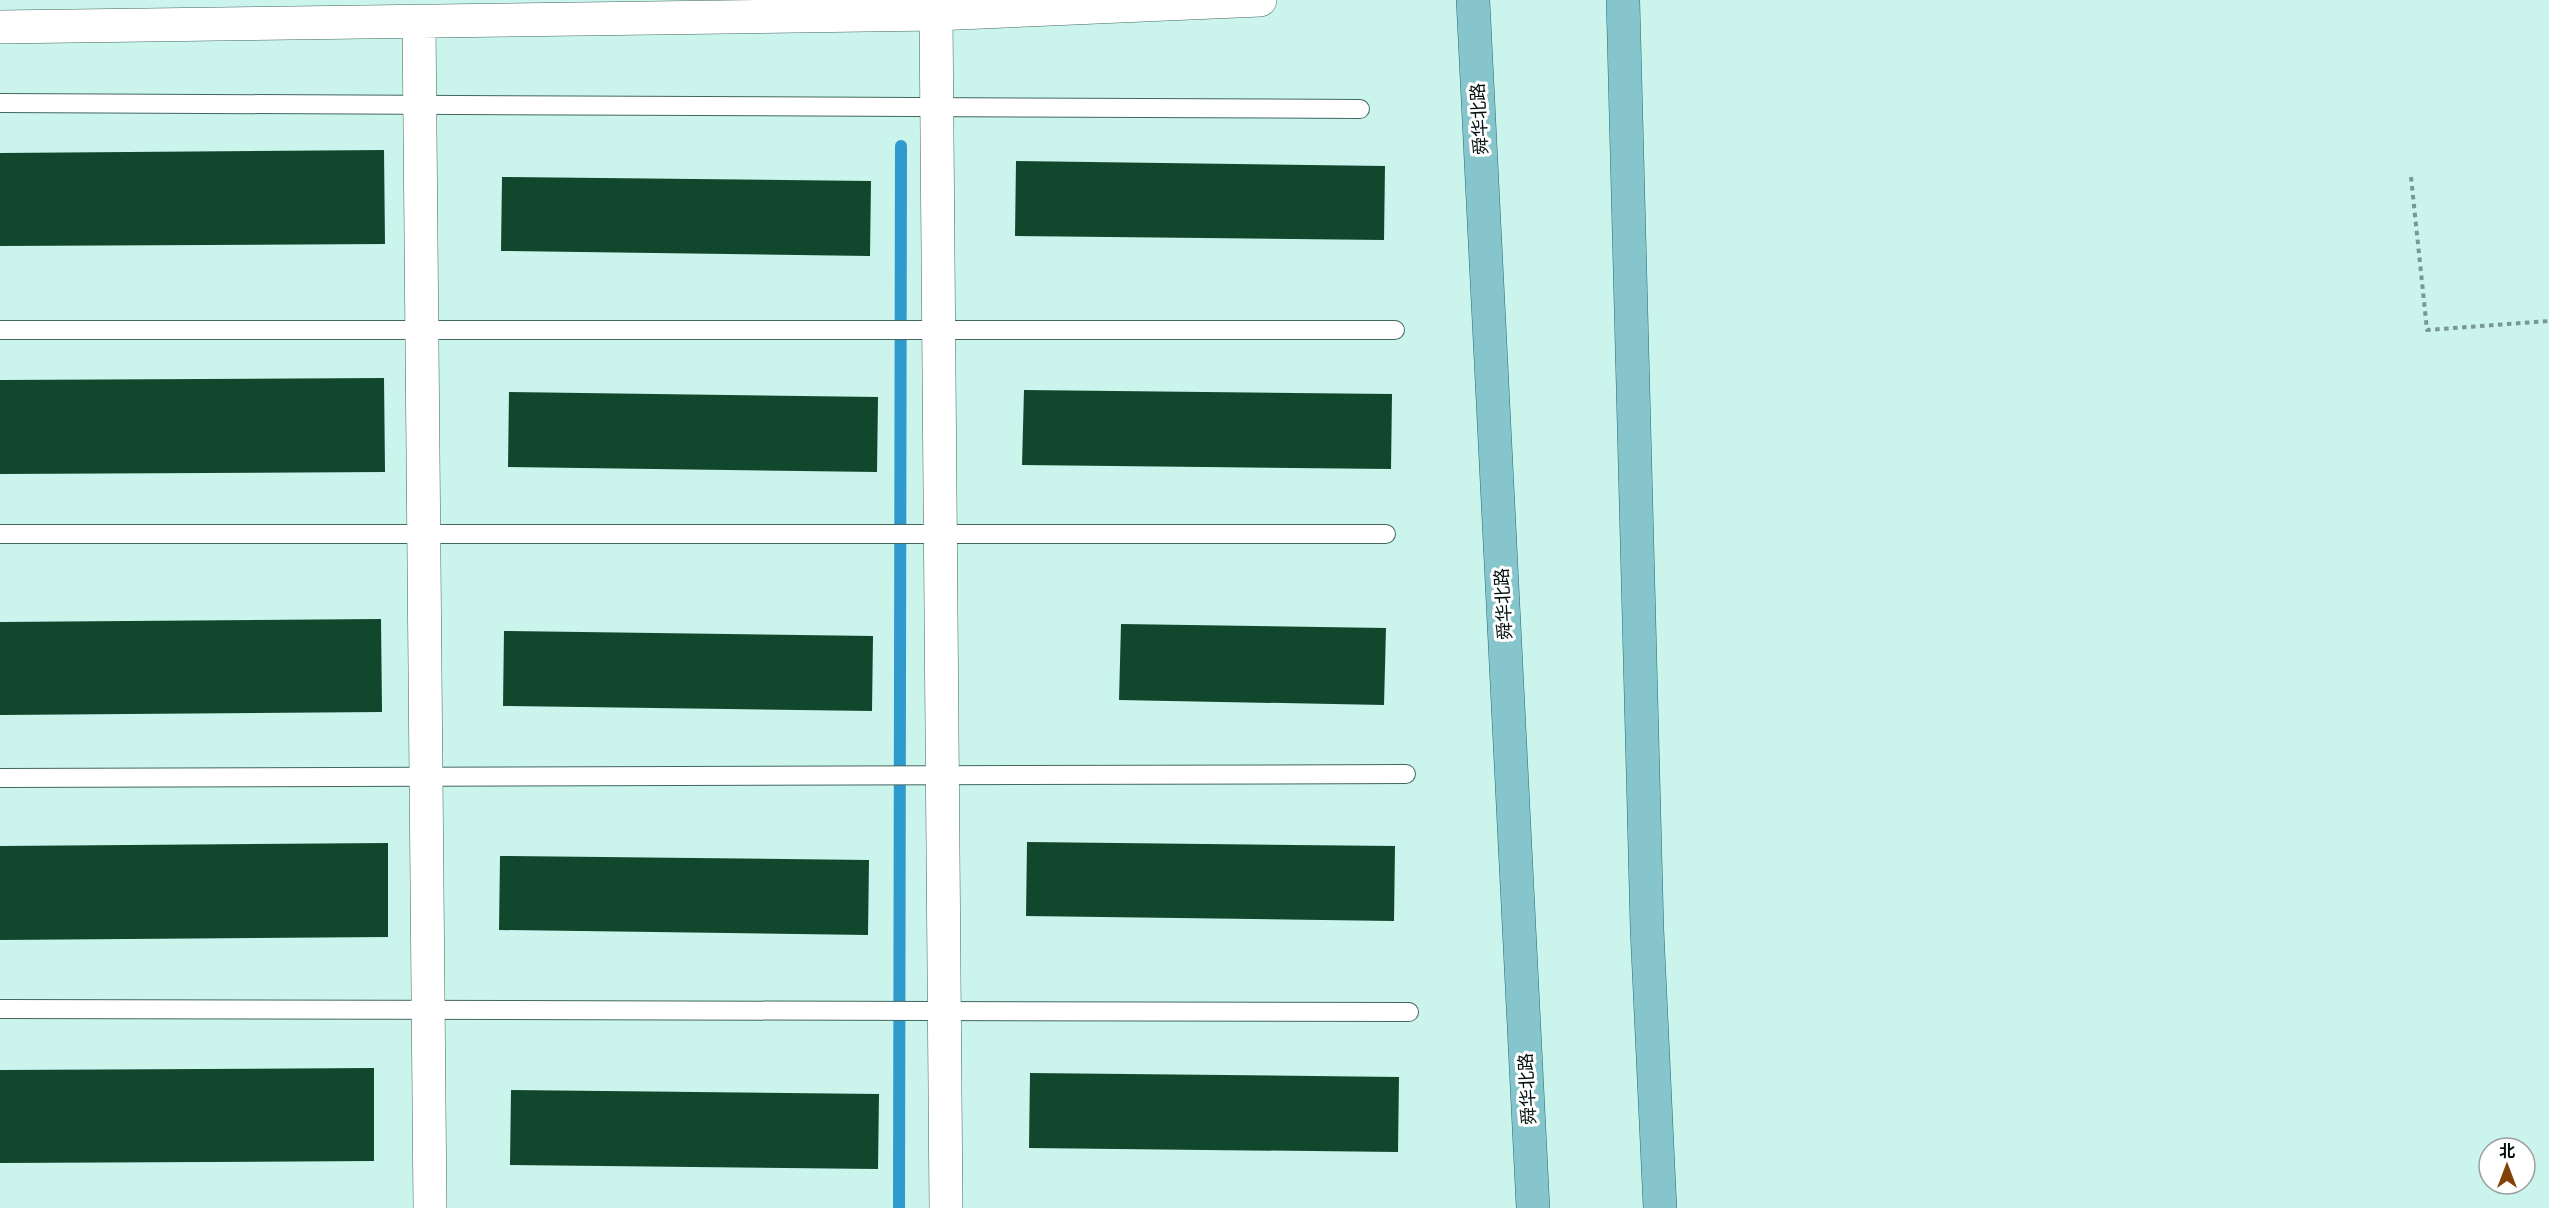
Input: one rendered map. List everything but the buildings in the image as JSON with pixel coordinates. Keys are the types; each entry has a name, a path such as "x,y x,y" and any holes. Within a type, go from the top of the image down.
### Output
{"main road":[{"name":"舜华北路","path":"1473,0 1533,1208"},
{"path":"1623,0 1647,929 1660,1208"}],"street":[{"path":"0,27 416,11 939,7 1260,0"},
{"path":"939,7 929,330 932,1011 946,1208"},
{"path":"416,11 420,105 430,1208"}],"lane":[{"path":"0,103 1360,109"},
{"path":"0,330 1395,330"},
{"path":"0,534 1386,534"},
{"path":"0,778 1406,774"},
{"path":"0,1009 1409,1012"}],"path":[{"path":"2411,177 2427,330 2549,321"}],"waterway":[{"path":"899,1208 901,146"}]}
